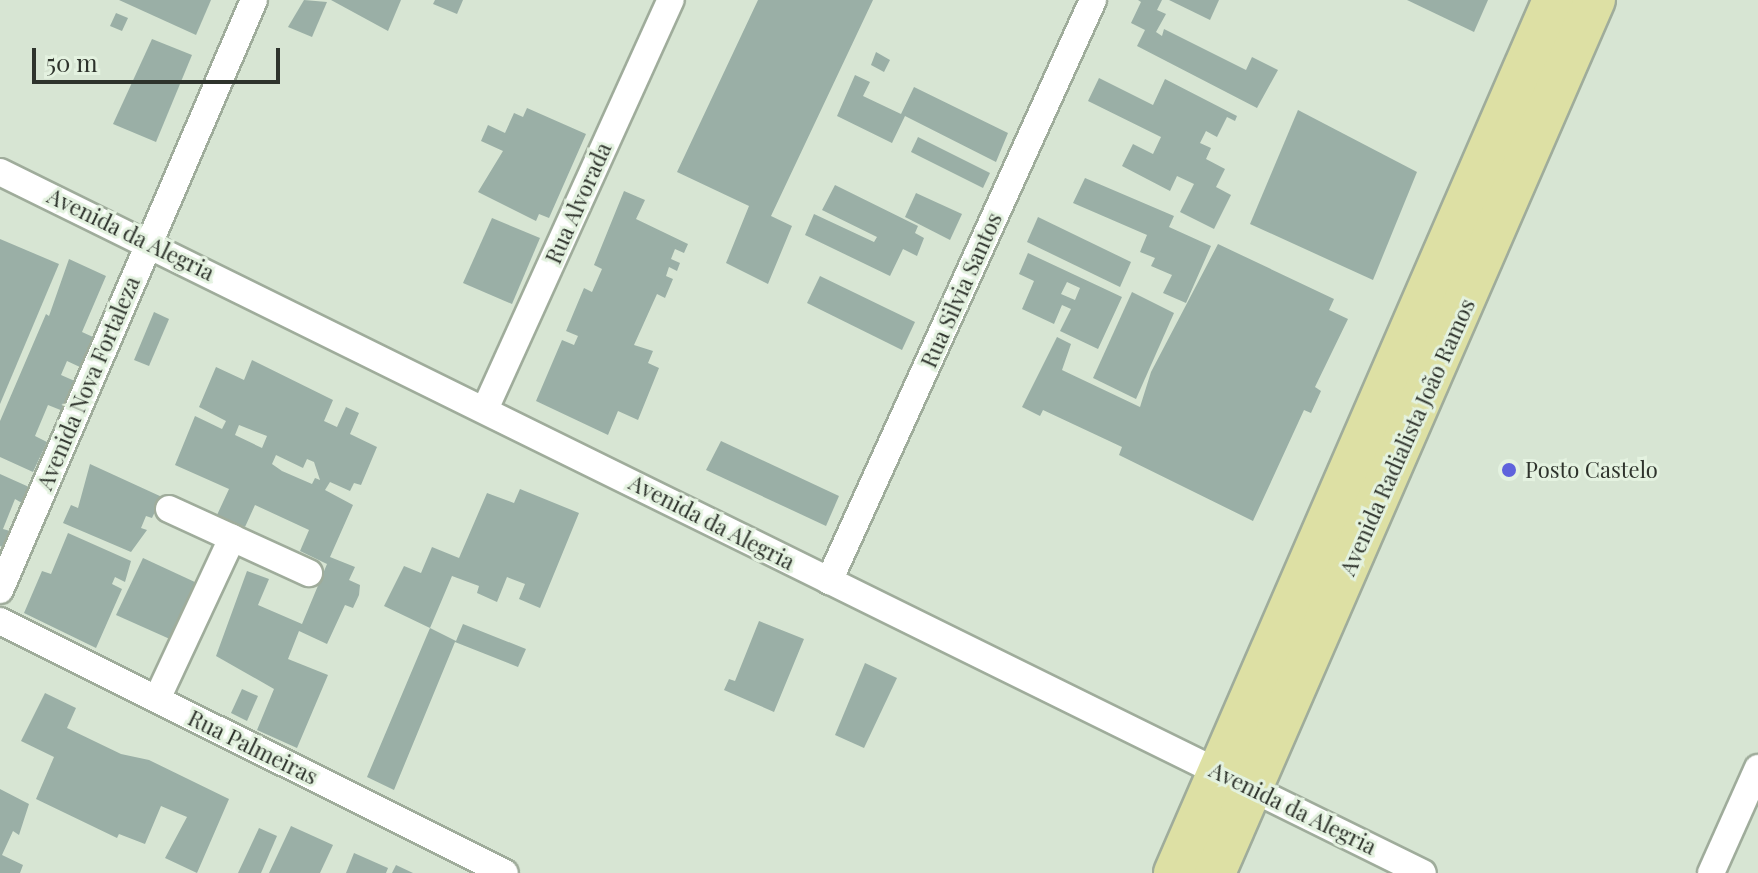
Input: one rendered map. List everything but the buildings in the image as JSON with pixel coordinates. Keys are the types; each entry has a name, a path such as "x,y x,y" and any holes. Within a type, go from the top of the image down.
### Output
{"main road":[{"name":"Avenida Radialista João Ramos","path":"1215,873 1236,780 1553,0"},
{"name":"Avenida Radialista João Ramos","path":"1174,873 1236,780 1595,0"}],"street":[{"name":"Avenida Nova Fortaleza","path":"0,590 254,0"},
{"name":"Rua Alvorada","path":"486,407 671,0"},
{"name":"Rua Silvia Santos","path":"829,581 1093,0"},
{"name":"Avenida da Alegria","path":"0,172 486,407 829,581 1423,873"},
{"path":"169,509 309,573"},
{"path":"157,699 232,538"},
{"name":"Rua Palmeiras","path":"0,621 505,873"},
{"path":"1711,873 1758,768"}],"place":[{"name":"Posto Castelo","path":"1509,470"}]}
